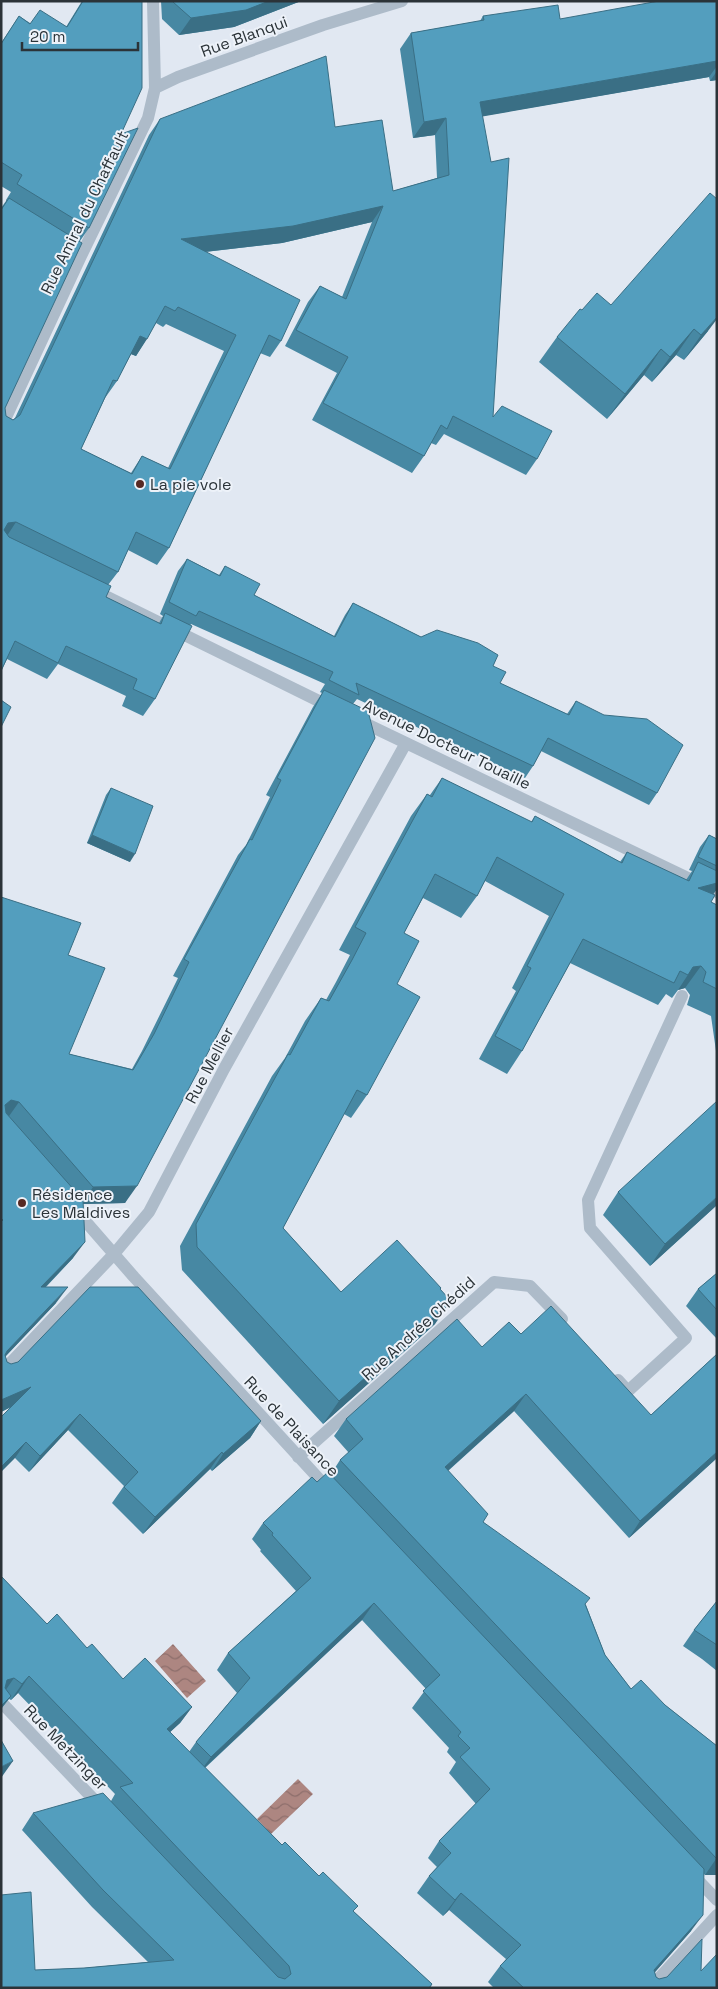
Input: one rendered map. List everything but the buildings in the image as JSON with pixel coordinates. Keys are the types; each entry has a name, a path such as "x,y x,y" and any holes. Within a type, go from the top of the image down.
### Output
{"street":[{"name":"Rue Amiral du Chaffault","path":"1,428 77,253 148,118 155,88 153,1"},
{"name":"Rue Blanqui","path":"155,88 178,77 322,25 402,1"},
{"name":"Avenue Docteur Touaille","path":"80,584 717,892"},
{"name":"Rue Mellier","path":"1,1373 114,1254 149,1212 224,1069 406,743"},
{"path":"608,1370 628,1391 686,1338 590,1228 588,1200 682,996"},
{"path":"64,1196 114,1254"},
{"name":"Rue de Plaisance","path":"114,1254 343,1504"},
{"name":"Rue Andrée Chédid","path":"298,1457 494,1282 530,1286 569,1327"},
{"name":"Rue Metzinger","path":"1,1702 110,1816"},
{"path":"681,1862 717,1900"},
{"path":"650,1988 717,1915"}],"water":[{"path":"173,1644 206,1681 187,1698 155,1661"},
{"path":"298,1779 313,1794 271,1834 257,1819"}],"place":[{"name":"La pie vole","path":"140,484"},
{"name":"Résidence Les Maldives","path":"22,1203"}]}
